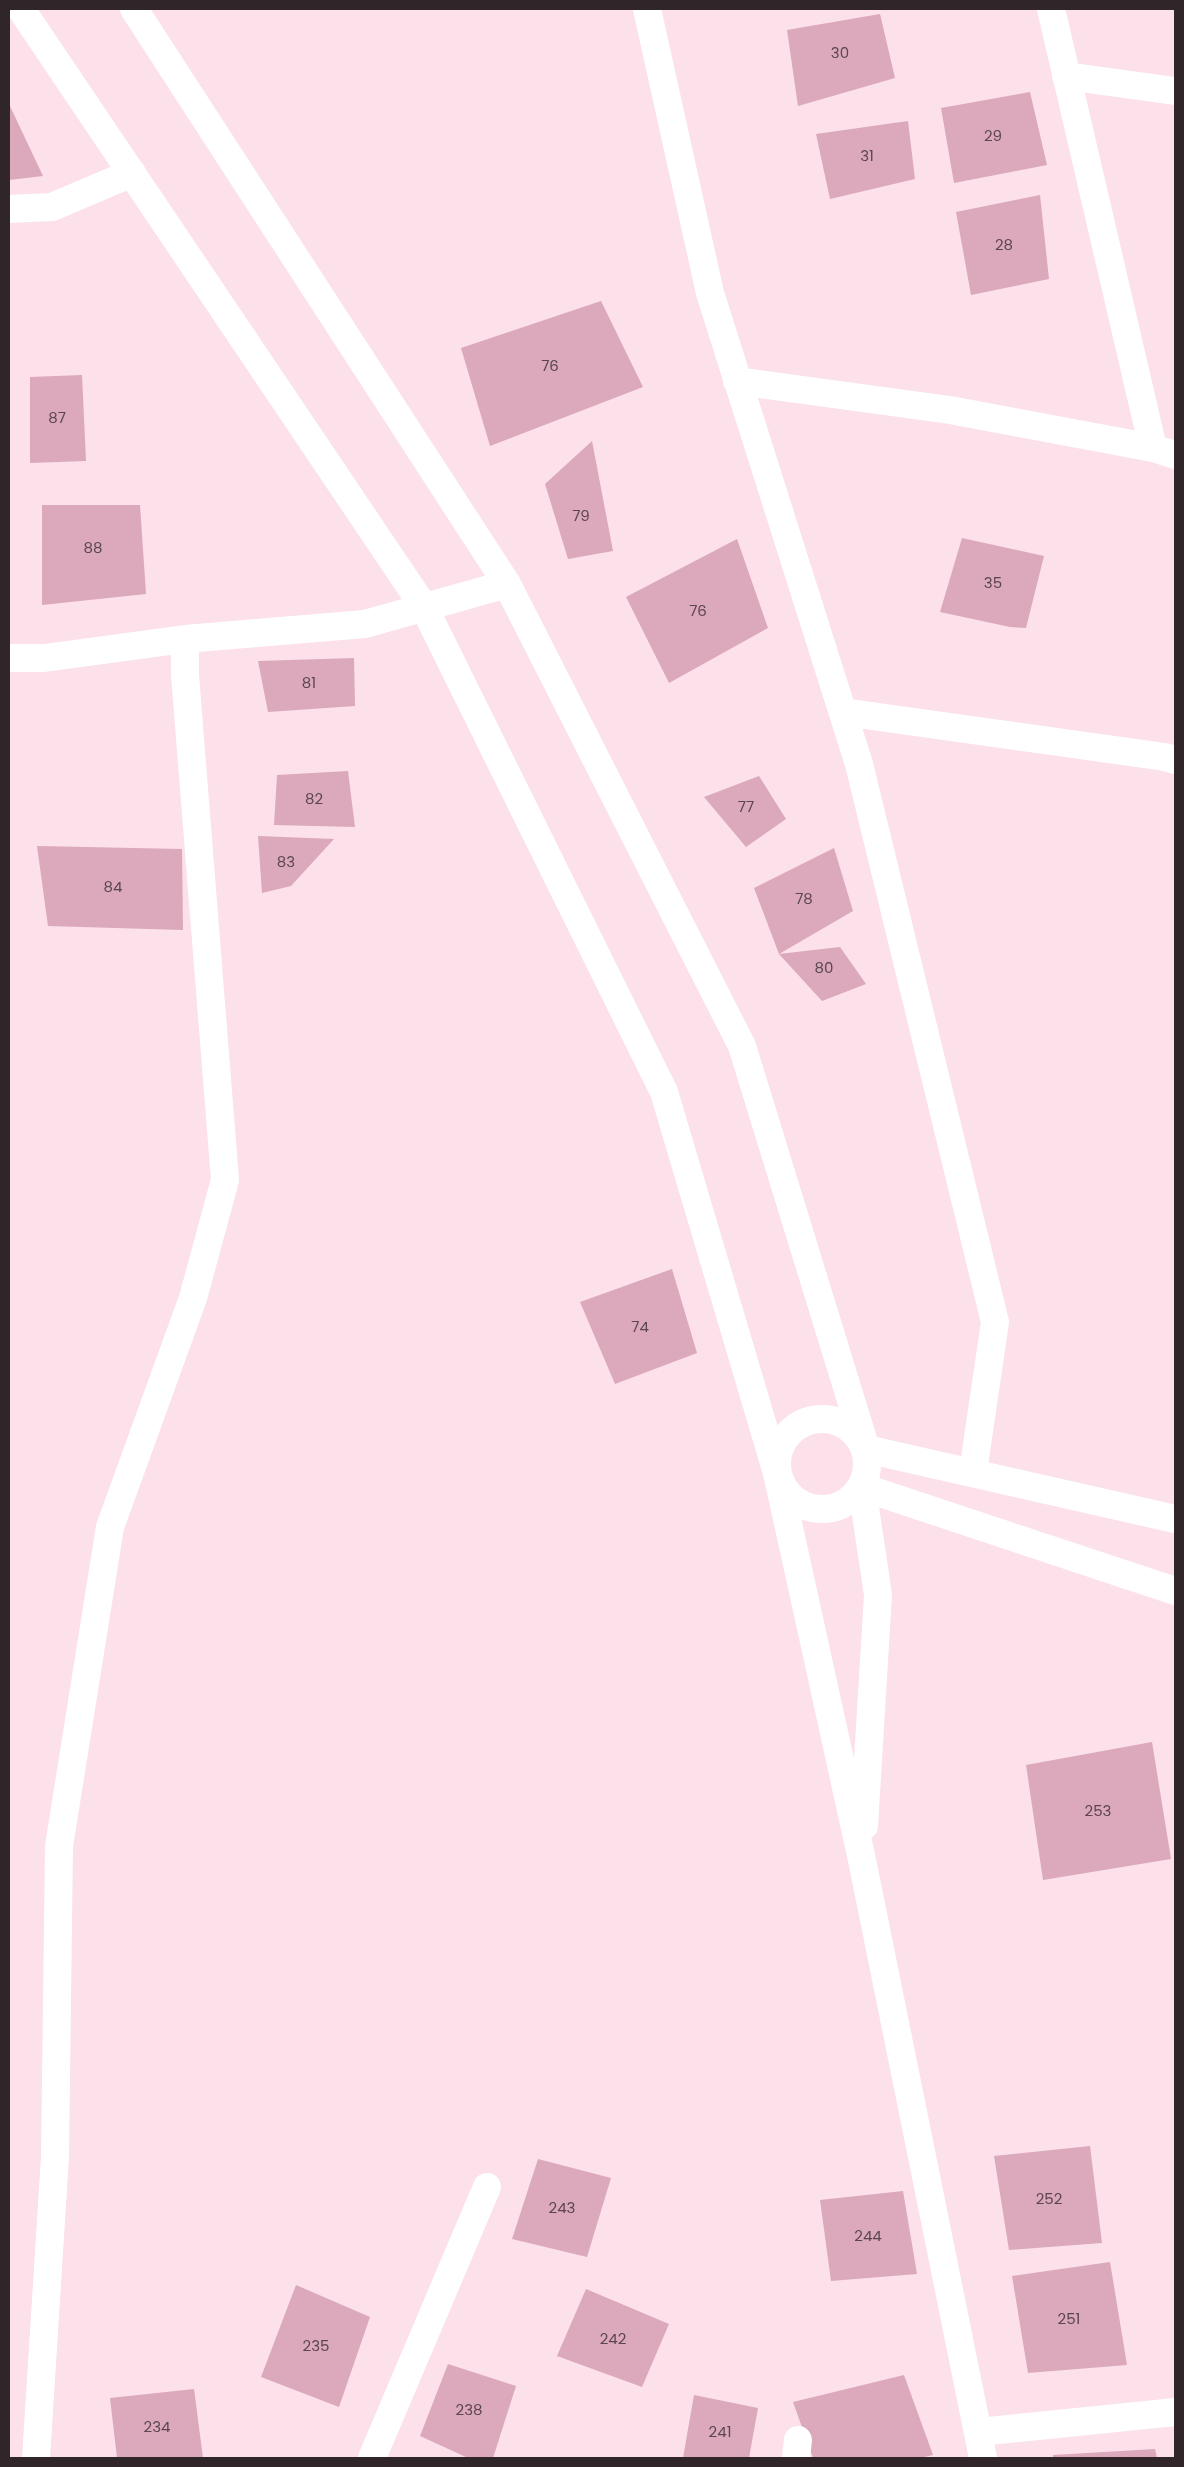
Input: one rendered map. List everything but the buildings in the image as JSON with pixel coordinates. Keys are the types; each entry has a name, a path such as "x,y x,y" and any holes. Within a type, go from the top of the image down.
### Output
{"street":[{"path":"21,9 424,607 664,1092 778,1473 862,1860 983,2458"},
{"path":"134,9 507,584 742,1046 866,1449 868,1466 862,1487 878,1595 862,1860"},
{"path":"647,9 710,293 859,764 996,1322 973,1472"},
{"path":"737,381 950,410 1164,451 1066,76 1051,9"},
{"path":"1066,76 1175,91"},
{"path":"9,210 52,207 132,173"},
{"path":"9,658 44,658 185,639 365,624 507,584"},
{"path":"36,2458 55,2157 59,1846 110,1527 193,1298 225,1180 185,675 185,639"},
{"path":"843,712 1165,757 1175,760"},
{"path":"862,1487 847,1502 826,1510 805,1506 787,1493 778,1473 778,1451 789,1432 808,1420 830,1419 850,1427 866,1449 1175,1519"},
{"path":"862,1487 1175,1592"},
{"path":"372,2458 487,2187"},
{"path":"979,2432 1175,2412"}]}
